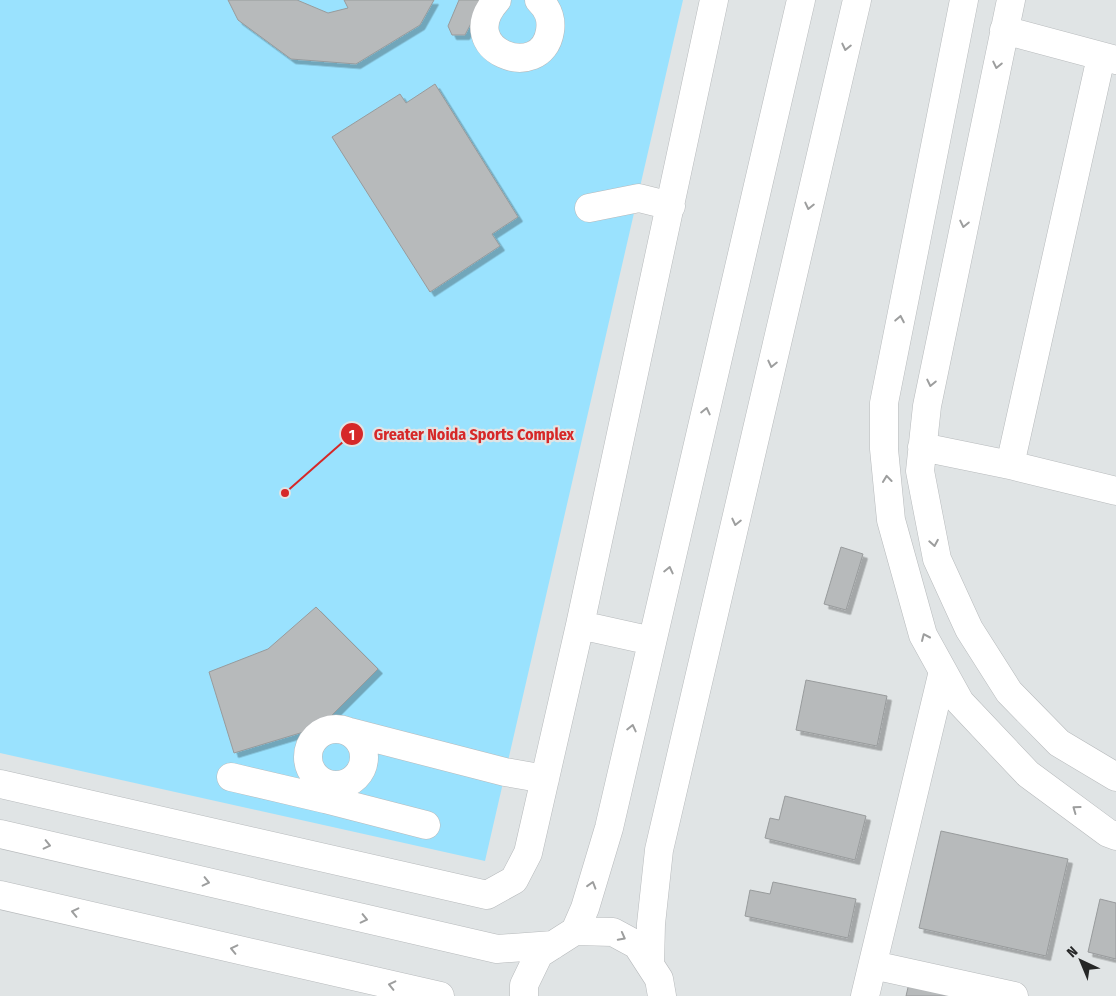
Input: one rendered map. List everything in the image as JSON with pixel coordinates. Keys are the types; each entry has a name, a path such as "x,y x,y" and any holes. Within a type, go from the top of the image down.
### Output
{"street":[{"path":"497,0 490,8 486,17 487,39 503,55 525,58 536,53 544,45 549,35 551,24 549,14 539,0"},
{"path":"0,784 487,895 514,880 528,853 580,625 714,0"},
{"path":"524,996 524,985 539,954 564,938 585,908 609,828 802,0"},
{"path":"650,965 651,924 660,850 857,0"},
{"path":"964,0 884,403 884,449 891,520 923,635 960,702 1028,774 1108,833 1116,836"},
{"path":"1011,0 929,396 920,471 937,559 968,629 1009,692 1058,743 1116,777"},
{"path":"1004,30 1109,59 1010,465"},
{"path":"589,208 638,198 671,206"},
{"path":"922,447 1010,465 1116,491"},
{"path":"580,625 652,641"},
{"path":"865,996 943,671"},
{"path":"326,792 308,765 308,751 314,738 326,730 340,729 505,772 545,779"},
{"path":"326,792 335,786 349,782 356,777 363,766 364,752 362,745 350,732"},
{"path":"232,778 326,792 426,824"},
{"path":"0,834 497,949 613,932 637,945 659,978 662,996"},
{"path":"0,895 440,996"},
{"path":"873,965 1014,996"}],"shaded area":[{"path":"0,0 683,0 485,861 0,753"}],"building":[{"path":"228,0 297,0 328,13 348,8 344,0 434,0 420,25 356,64 291,59 238,20"},
{"path":"459,0 483,0 465,35 452,35 448,26"},
{"path":"435,84 518,217 492,234 500,246 430,292 332,137 400,94 406,103"},
{"path":"841,547 863,554 846,610 824,604"},
{"path":"316,607 378,669 320,727 234,753 209,672 268,649"},
{"path":"806,680 887,696 877,746 796,730"},
{"path":"785,796 866,816 855,860 765,838 770,818 779,820"},
{"path":"941,831 1068,859 1046,956 919,928"},
{"path":"773,882 856,899 848,938 745,916 750,890 770,894"},
{"path":"1100,899 1116,903 1116,959 1088,952"},
{"path":"910,979 974,996 906,996"}],"place":[{"name":"Greater Noida Sports Complex","path":"285,493"}]}
